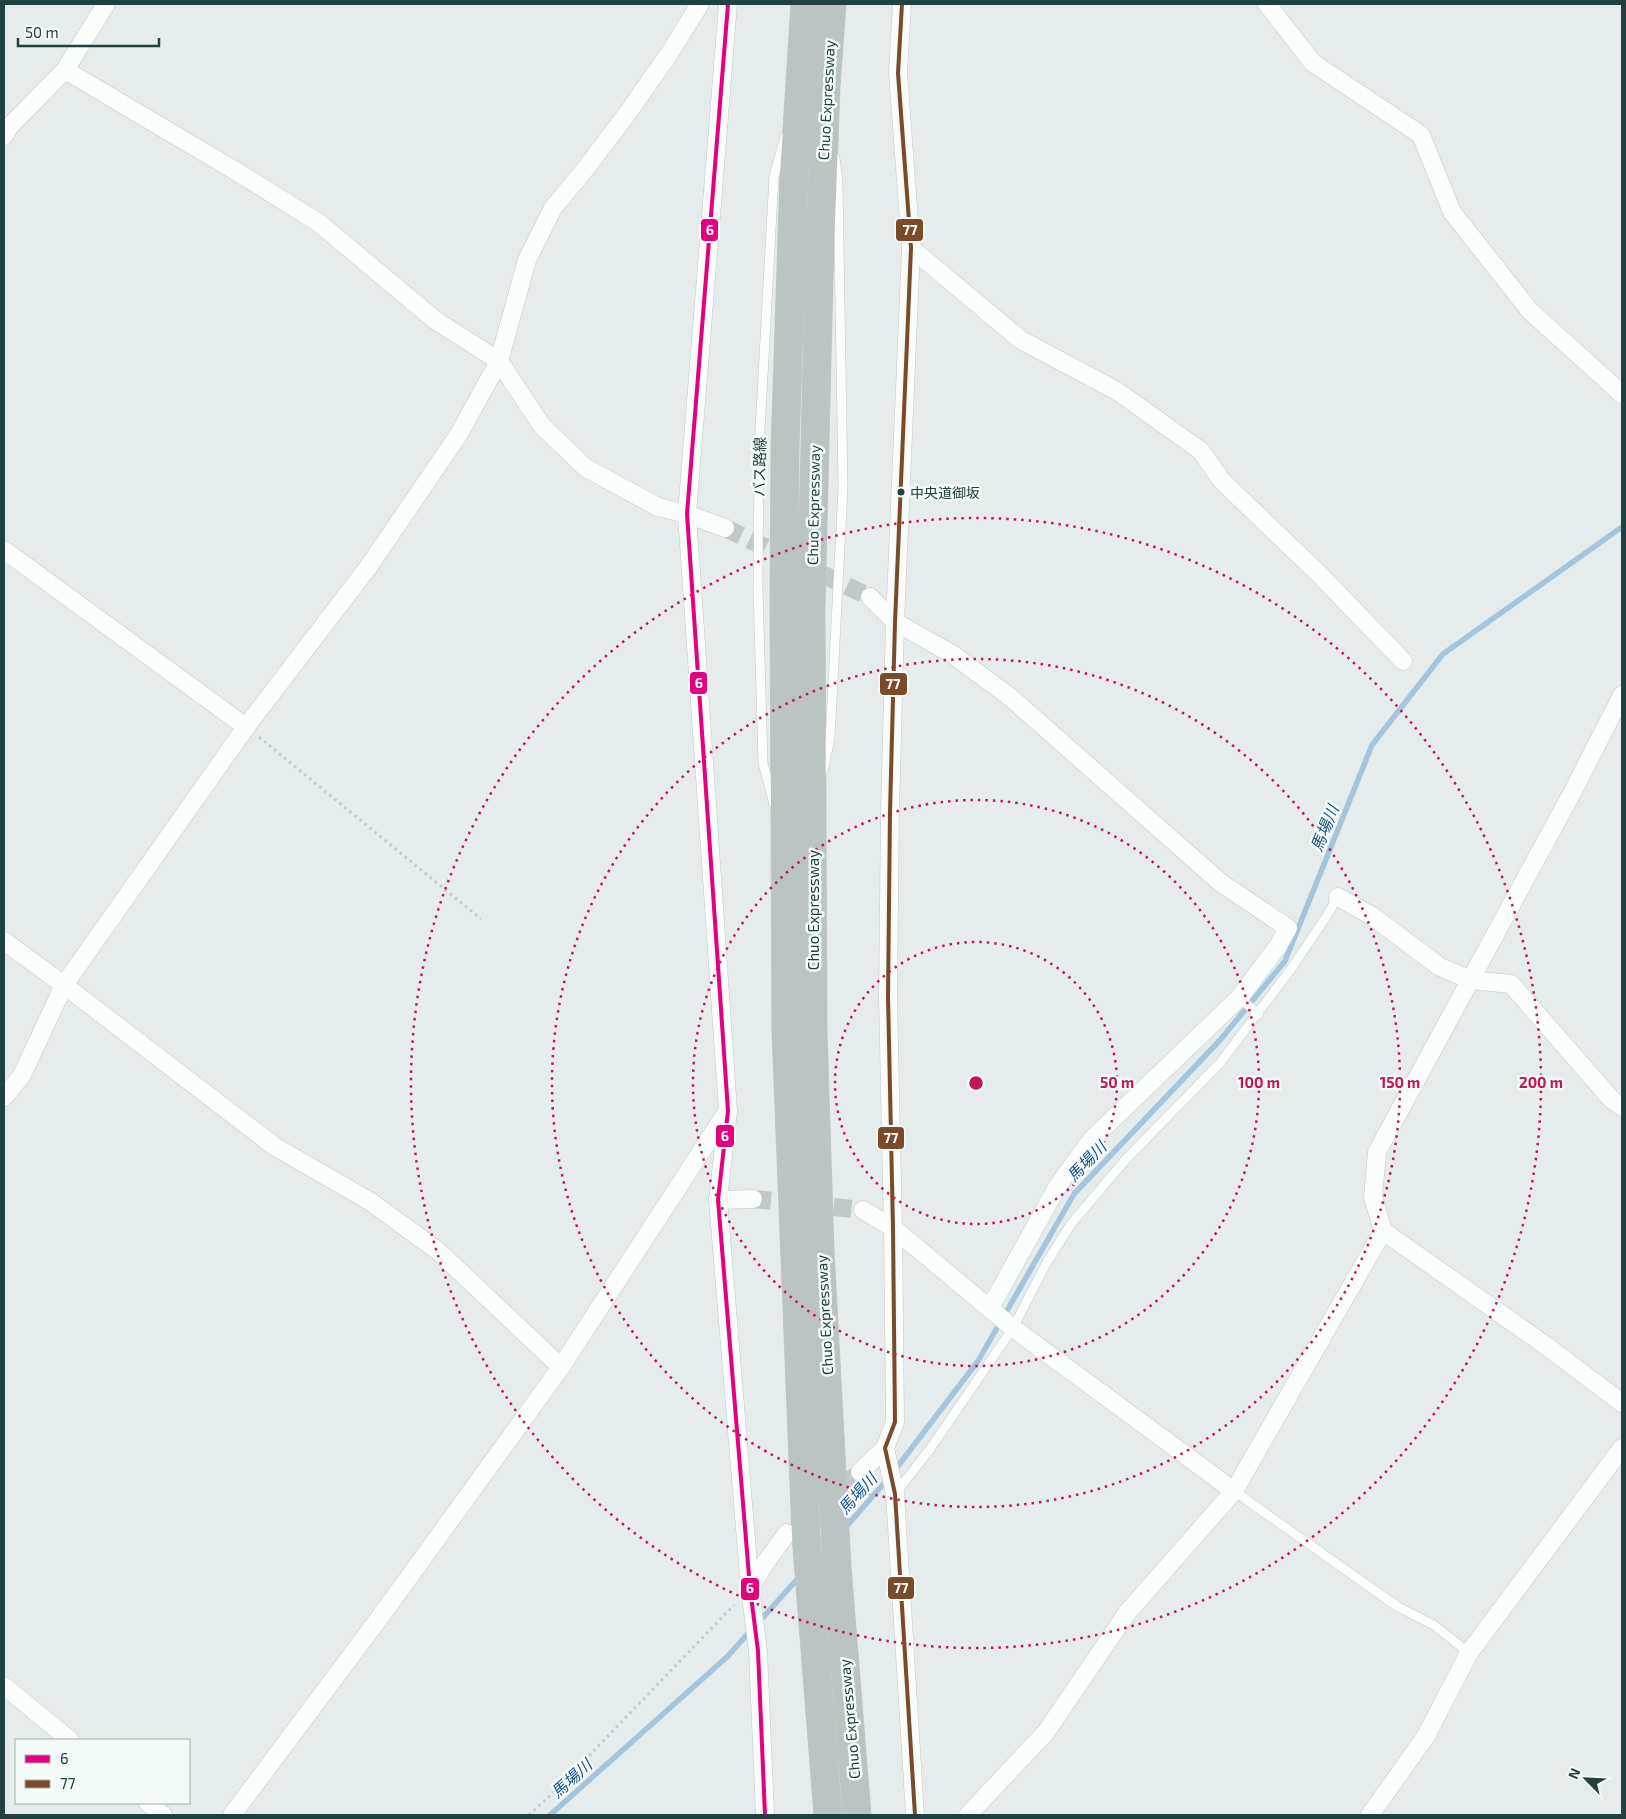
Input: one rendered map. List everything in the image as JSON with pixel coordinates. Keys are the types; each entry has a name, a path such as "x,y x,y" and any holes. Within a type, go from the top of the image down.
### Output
{"highway":[{"name":"Chuo Expressway","path":"805,4 813,86 818,277 811,599 814,1032 818,1180 836,1566 857,1815"},
{"name":"Chuo Expressway","path":"828,1815 810,1593 796,1534 786,1032 784,609 785,450 793,186 832,4"}],"street":[{"path":"4,136 9,127 65,70 106,4"},
{"path":"4,1097 22,1075 64,985 246,727 381,549 459,434 499,361 527,260 553,208 624,118 669,54 700,4"},
{"path":"728,4 687,514 728,1110 718,1200 750,1588 757,1640 765,1815"},
{"path":"902,4 898,73 911,248 895,622 890,812 888,986 893,1228 894,1422 887,1455 894,1490 916,1815"},
{"path":"1267,4 1313,63 1421,136 1452,212 1530,311 1622,394"},
{"path":"65,70 234,170 319,223 435,320 499,361 542,426 586,468 658,507 687,514 725,528"},
{"path":"911,248 1021,340 1117,391 1201,451 1222,481 1318,573 1403,661"},
{"path":"4,550 246,727"},
{"path":"870,596 895,622 952,654 1010,696 1221,883 1288,928 1241,1000 1092,1139 1059,1184 992,1309"},
{"path":"1622,695 1572,793 1376,1152 1374,1197 1383,1231 1545,1345 1622,1403"},
{"path":"1338,897 1372,916 1440,967 1471,980 1510,984 1612,1100 1622,1107"},
{"path":"4,941 274,1146 371,1202 438,1250 561,1367"},
{"path":"232,1815 392,1600 561,1367 728,1110"},
{"path":"718,1200 753,1199"},
{"path":"863,1210 893,1228 992,1309 1011,1327 1234,1490"},
{"path":"968,1815 1046,1732 1127,1613 1234,1490 1383,1231"},
{"path":"1370,1815 1426,1736 1469,1653 1622,1448"},
{"path":"860,1472 887,1455"},
{"path":"750,1588 766,1562 796,1534"},
{"path":"4,1686 69,1739"},
{"path":"149,1804 163,1815"}],"lane":[{"path":"813,86 834,148 838,181 843,488 830,739 813,821"},
{"path":"894,1490 930,1449 1011,1327 1071,1224 1127,1158 1220,1063 1316,932 1338,897"},
{"path":"1241,1000 1256,1012"},
{"path":"1234,1490 1398,1607 1434,1625 1469,1653"}],"path":[{"path":"246,727 481,919"},
{"path":"529,1815 558,1789 750,1588"}],"waterway":[{"name":"馬場川","path":"895,1470 978,1361 1074,1194 1221,1039 1285,961 1372,745 1443,654 1622,527"},
{"name":"馬場川","path":"844,1529 887,1480"},
{"name":"馬場川","path":"758,1623 800,1576"},
{"name":"馬場川","path":"550,1815 728,1656 751,1630"}],"tunnel":[{"path":"725,528 870,597"},
{"path":"753,1199 863,1210"},
{"path":"801,1522 860,1472"}],"transit line":[{"name":"6","path":"728,4 687,514 728,1111 718,1200 750,1588 758,1651 765,1815"},
{"name":"77","path":"902,4 898,73 911,248 895,622 890,812 888,996 895,1422 885,1448 895,1494 915,1815"}],"place":[{"name":"中央道御坂","path":"901,492"}]}
